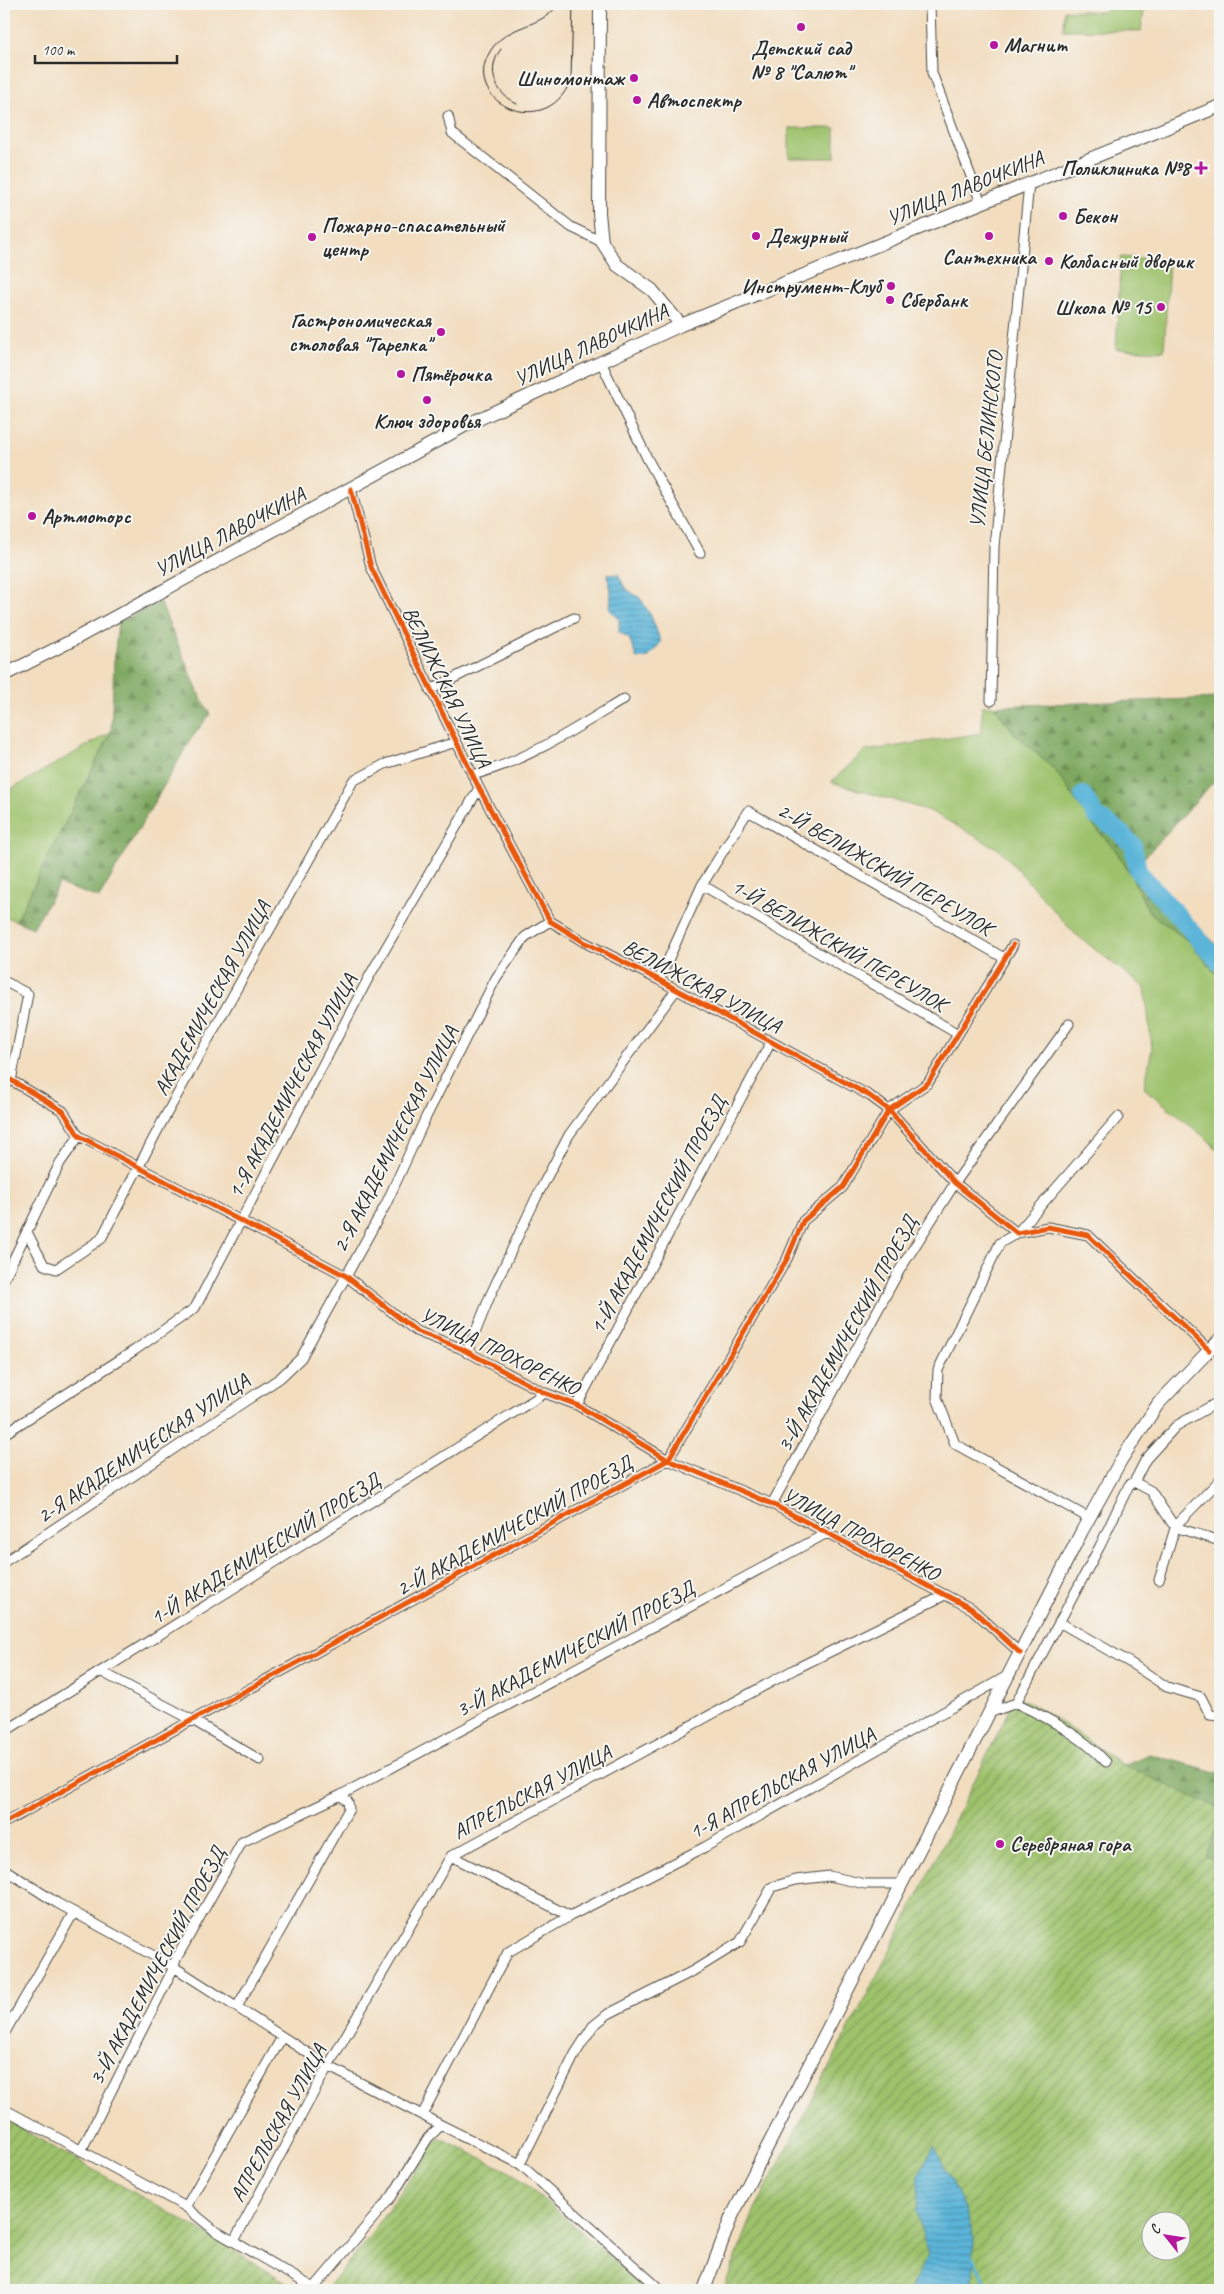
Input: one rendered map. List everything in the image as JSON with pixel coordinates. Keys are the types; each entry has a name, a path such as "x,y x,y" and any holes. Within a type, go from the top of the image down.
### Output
{"main road":[{"path":"600,4 599,213 602,242 617,264 652,290 681,325"},
{"name":"УЛИЦА ЛАВОЧКИНА","path":"4,675 351,489 466,425 681,325 1220,106"},
{"path":"704,2290 730,2218 1089,1518 1121,1460 1158,1404 1220,1339"}],"street":[{"path":"930,4 932,73 981,203"},
{"path":"448,116 452,133 571,227 602,242"},
{"name":"УЛИЦА БЕЛИНСКОГО","path":"991,701 994,547 1029,183"},
{"path":"601,362 648,460 700,553"},
{"name":"ВЕЛИЖСКАЯ УЛИЦА","path":"351,489 371,568 472,775 550,921 584,942 659,980 870,1096 889,1110 955,1183 1017,1233"},
{"path":"430,690 574,618"},
{"path":"472,775 488,771 554,741 624,699"},
{"name":"АКАДЕМИЧЕСКАЯ УЛИЦА","path":"27,1232 44,1265 56,1269 101,1239 138,1168 353,781 385,764 456,742"},
{"name":"1-Я АКАДЕМИЧЕСКАЯ УЛИЦА","path":"4,1434 135,1350 195,1308 370,975 479,788"},
{"name":"2-Й ВЕЛИЖСКИЙ ПЕРЕУЛОК","path":"702,885 748,811 1004,958"},
{"path":"659,980 702,885"},
{"name":"1-Й ВЕЛИЖСКИЙ ПЕРЕУЛОК","path":"702,885 958,1034"},
{"name":"2-Я АКАДЕМИЧЕСКАЯ УЛИЦА","path":"4,1562 280,1378 302,1358 386,1204 426,1117 496,978 526,937 550,921"},
{"path":"668,1460 787,1259 803,1221 843,1187 889,1110 928,1083 1013,945"},
{"path":"4,981 28,994 8,1079"},
{"path":"467,1353 490,1296 536,1198 569,1136 676,990"},
{"name":"3-Й АКАДЕМИЧЕСКИЙ ПРОЕЗД","path":"772,1504 899,1271 955,1183 1069,1024"},
{"name":"1-Й АКАДЕМИЧЕСКИЙ ПРОЕЗД","path":"577,1405 771,1042"},
{"name":"УЛИЦА ПРОХОРЕНКО","path":"8,1079 62,1111 79,1136 346,1276 416,1331 467,1353 545,1393 577,1405 668,1460 772,1504 943,1596 972,1609 1020,1653"},
{"path":"1017,1233 1118,1118"},
{"path":"4,1279 60,1163 79,1136"},
{"path":"1089,1518 955,1444 937,1398 938,1370 1000,1243 1017,1233 1048,1226 1088,1235 1209,1350"},
{"name":"1-Й АКАДЕМИЧЕСКИЙ ПРОЕЗД","path":"4,1732 545,1393"},
{"path":"1016,1704 1100,1546 1129,1485 1134,1482 1146,1459 1176,1426 1220,1401"},
{"name":"2-Й АКАДЕМИЧЕСКИЙ ПРОЕЗД","path":"4,1823 194,1721 668,1460"},
{"path":"1159,1580 1176,1526 1220,1480"},
{"path":"1134,1482 1151,1491 1176,1526 1220,1541"},
{"name":"3-Й АКАДЕМИЧЕСКИЙ ПРОЕЗД","path":"81,2151 174,1967 176,1959 242,1842 341,1795 827,1533"},
{"name":"АПРЕЛЬСКАЯ УЛИЦА","path":"234,2241 328,2066 451,1856 795,1670 943,1596"},
{"path":"1059,1622 1167,1687 1201,1698 1210,1714 1220,1716"},
{"path":"102,1672 194,1721 260,1760"},
{"name":"1-Я АПРЕЛЬСКАЯ УЛИЦА","path":"422,2115 508,1952 570,1916 705,1847 1009,1675"},
{"path":"989,1713 1016,1704 1043,1716 1094,1749 1106,1762"},
{"path":"237,2007 349,1809 348,1802 341,1795"},
{"path":"451,1856 570,1916"},
{"path":"4,1869 74,1912 174,1967 328,2066 520,2164 661,2290"},
{"path":"520,2164 575,2054 593,2026 608,2014 693,1970 740,1942 772,1887 829,1876 866,1884 901,1884"},
{"path":"4,2034 74,1912"},
{"path":"186,2208 282,2037"},
{"path":"4,2109 186,2208 214,2230 314,2288 392,2196 428,2138 441,2125"}],"green space":[{"path":"1111,4 1145,4 1141,31 1063,30 1064,10 1103,12"},
{"path":"789,128 835,128 835,158 789,158"},
{"path":"1121,257 1169,260 1164,351 1116,349"},
{"path":"160,602 200,696 210,714 191,739 99,898 59,884 33,928 16,921 111,732 114,661 118,622"},
{"path":"1220,698 1220,775 1142,860 1151,882 1220,948 1220,979 1190,942 1149,912 1131,875 1116,851 1092,824 1055,770 1016,735 994,706"},
{"path":"982,706 994,706 1016,735 1055,770 1092,824 1116,851 1131,875 1149,912 1190,942 1220,979 1220,1152 1144,1088 1152,1049 1145,988 1074,933 1000,850 930,811 831,782 865,751 982,733"},
{"path":"111,732 16,921 4,916 4,793"},
{"path":"1014,1696 1041,1709 1123,1765 1220,1809 1220,1818 1206,1856 1220,1866 1220,2290 723,2290 755,2209 898,1935 1007,1715"},
{"path":"1149,1754 1220,1773 1220,1809 1123,1765"},
{"path":"1220,1818 1220,1866 1206,1856"},
{"path":"4,2119 202,2231 299,2290 4,2290"},
{"path":"439,2137 514,2174 648,2290 326,2290 369,2237"}],"water":[{"path":"618,574 625,588 640,598 651,616 661,642 649,657 637,659 629,638 619,632 619,619 610,610 611,590 607,575"},
{"path":"934,2146 964,2206 974,2239 973,2290 912,2290 911,2287 928,2255 917,2212 919,2175"}],"waterway":[{"path":"1083,795 1096,816 1116,829 1133,845 1138,871 1220,963"},
{"path":"972,2256 990,2290"}],"tram line":[{"path":"560,4 542,19 511,32 497,42 491,50 484,69 486,85 495,99 510,108 527,112 544,109 560,98 571,79 573,4"},
{"path":"501,49 494,64 495,80 503,94 517,104"}],"cycle path":[{"path":"351,489 371,567 479,788 550,921 584,942 659,980 870,1096 889,1110 955,1183 1017,1233 1048,1227 1088,1235 1209,1350"},
{"path":"4,1823 668,1460 787,1259 803,1221 843,1187 889,1110 928,1083 1013,945"},
{"path":"4,1076 63,1111 79,1136 346,1276 416,1331 460,1348 545,1393 577,1405 668,1460 772,1504 972,1609 1020,1653"}],"place":[{"name":"Детский сад № 8 \"Салют\"","path":"801,27"},
{"name":"Магнит","path":"994,45"},
{"name":"Шиномонтаж","path":"634,78"},
{"name":"Автоспектр","path":"637,100"},
{"name":"Поликлиника №8","path":"1201,168"},
{"name":"Бекон","path":"1063,216"},
{"name":"Дежурный","path":"756,236"},
{"name":"Сантехника","path":"989,236"},
{"name":"Пожарно-спасательный центр","path":"312,237"},
{"name":"Колбасный дворик","path":"1049,261"},
{"name":"Инструмент-Клуб","path":"891,286"},
{"name":"Сбербанк","path":"890,300"},
{"name":"Школа № 15","path":"1161,307"},
{"name":"Гастрономическая столовая \"Тарелка\"","path":"441,332"},
{"name":"Пятёрочка","path":"401,374"},
{"name":"Ключ здоровья","path":"427,400"},
{"name":"Артмоторс","path":"32,516"},
{"name":"Серебряная гора","path":"1000,1844"}]}
